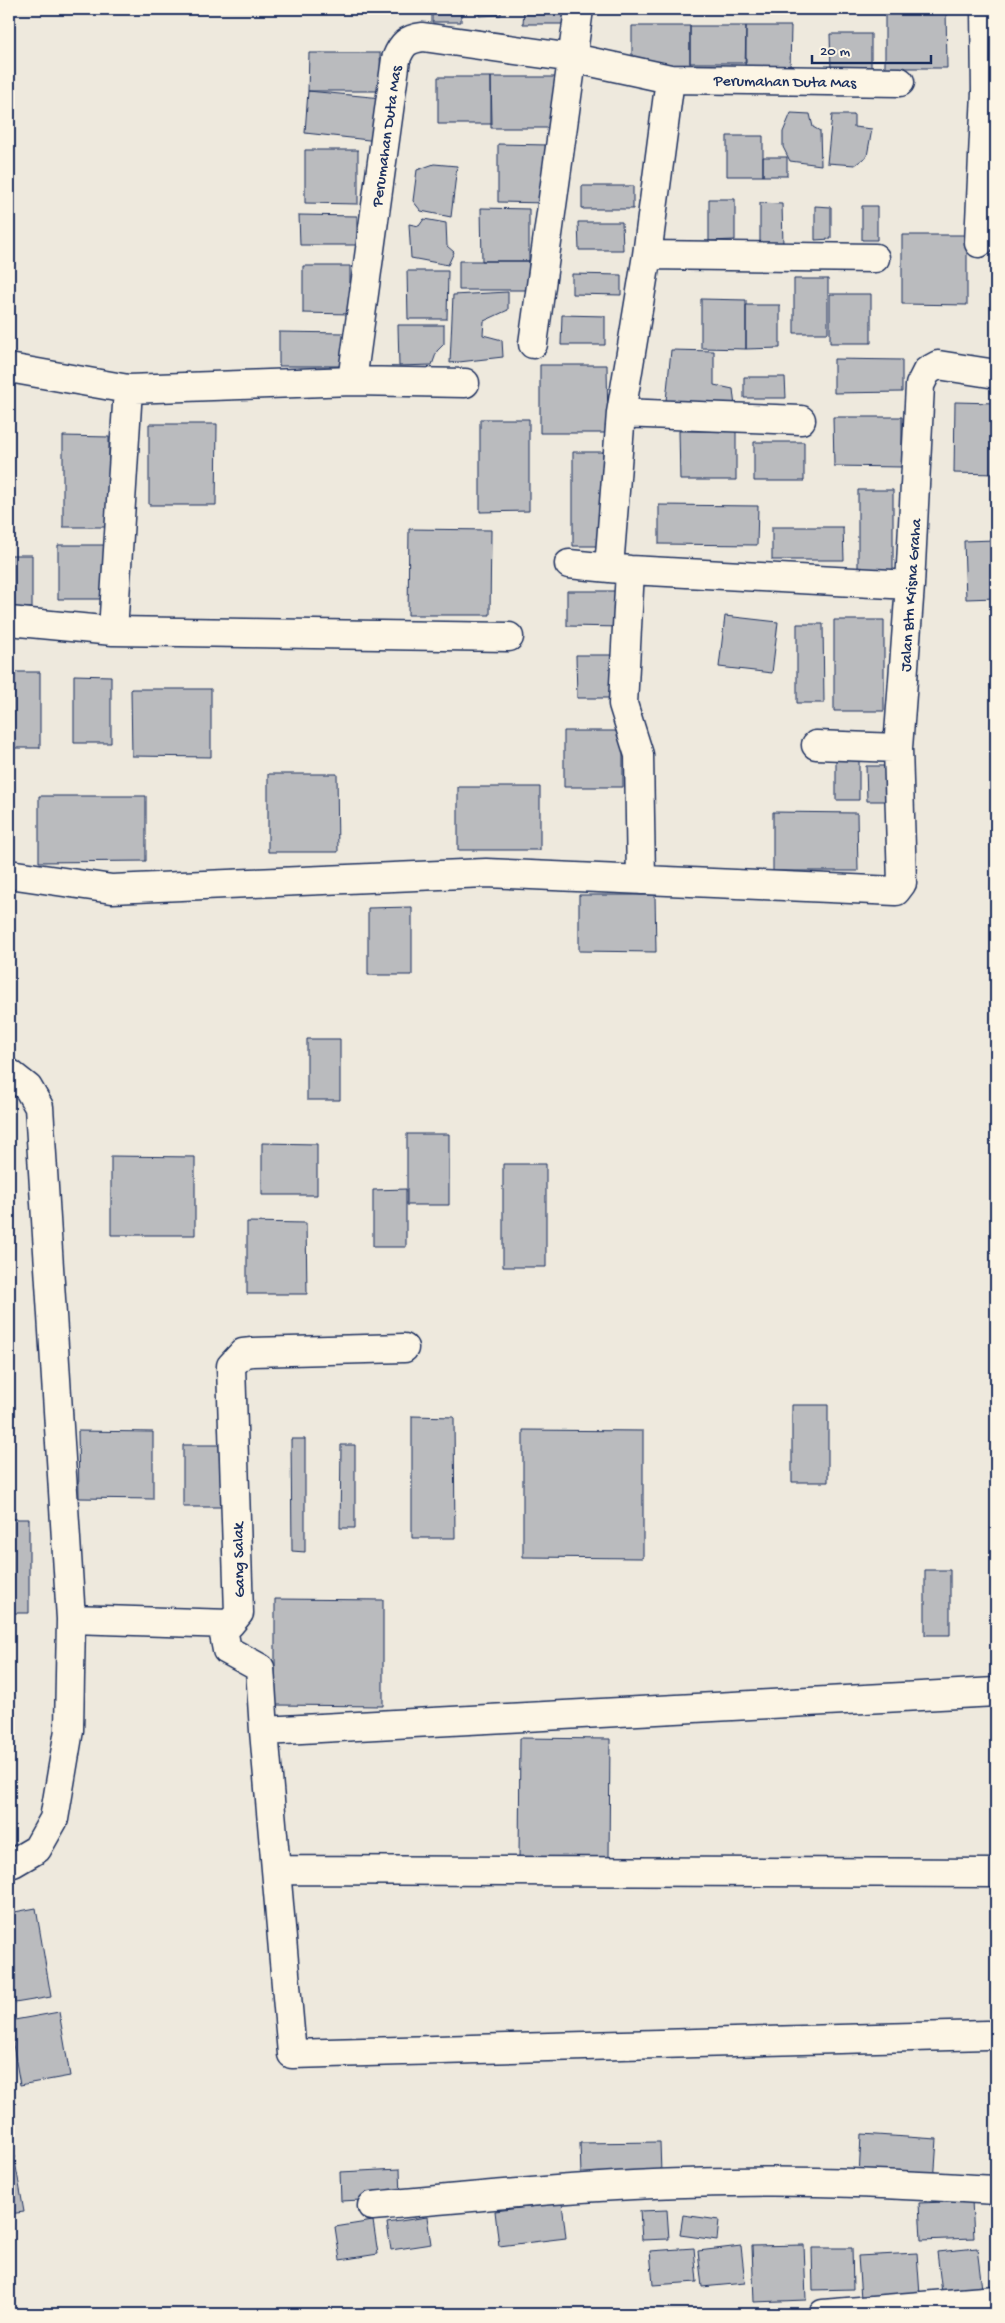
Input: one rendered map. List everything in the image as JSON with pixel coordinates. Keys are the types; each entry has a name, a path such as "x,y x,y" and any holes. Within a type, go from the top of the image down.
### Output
{"street":[{"path":"533,344 573,58 578,9"},
{"path":"979,242 986,92 985,9"},
{"name":"Perumahan Duta Mas","path":"352,381 396,59 402,46 409,39 423,37 573,58 670,79 900,82"},
{"path":"9,874 112,889 486,873 641,880 639,755 622,704 619,569 621,413 648,255 670,79"},
{"path":"648,255 875,258"},
{"name":"Jalan Btn Krisna Graha","path":"641,880 896,891 902,883 898,748 910,585 920,385 927,371 938,365 996,374"},
{"path":"9,368 128,389 352,381 465,383"},
{"path":"113,631 128,389"},
{"path":"621,413 801,420"},
{"path":"569,564 619,569 910,585"},
{"path":"9,621 113,631 509,637"},
{"path":"816,745 898,748"},
{"path":"9,1072 28,1088 39,1107 71,1619 69,1730 54,1819 37,1849 13,1863 9,1863"},
{"name":"Gang Salak","path":"222,1624 230,1624 239,1613 231,1366 243,1352 404,1348"},
{"path":"71,1619 222,1624 227,1650 260,1668 292,2054 987,2036"},
{"path":"264,1731 996,1692"},
{"path":"277,1870 996,1873"},
{"path":"372,2206 548,2190 731,2182 913,2185 996,2190"},
{"path":"823,2314 996,2300"}],"building":[{"path":"432,9 461,9 461,22 432,22"},
{"path":"479,9 501,9 501,15 479,16"},
{"path":"524,9 567,9 567,24 523,24"},
{"path":"885,9 946,9 947,68 885,68"},
{"path":"632,26 690,26 690,65 632,65"},
{"path":"690,26 746,26 746,63 690,63"},
{"path":"746,26 791,26 790,69 745,69"},
{"path":"830,34 871,34 871,69 831,69"},
{"path":"309,53 380,53 381,91 308,91"},
{"path":"438,77 491,77 492,124 438,124"},
{"path":"491,77 561,77 561,128 491,128"},
{"path":"308,91 382,98 378,141 305,133"},
{"path":"791,113 810,114 813,127 820,131 821,165 790,161 783,147 783,132"},
{"path":"832,115 854,115 854,127 872,129 867,156 855,165 827,163"},
{"path":"727,136 763,136 763,176 727,176"},
{"path":"498,144 547,145 547,203 498,202"},
{"path":"305,150 358,150 358,204 305,203"},
{"path":"763,157 787,157 787,176 763,176"},
{"path":"434,164 457,166 451,217 421,211 413,201 417,170"},
{"path":"582,186 633,186 633,209 582,209"},
{"path":"709,199 735,199 735,240 709,241"},
{"path":"760,203 782,204 783,245 760,245"},
{"path":"815,206 831,207 831,239 815,240"},
{"path":"862,206 877,206 877,240 862,240"},
{"path":"481,208 529,209 529,261 482,261"},
{"path":"299,215 357,216 357,245 300,245"},
{"path":"424,219 446,223 447,246 454,252 448,265 411,258 409,224 419,226"},
{"path":"578,222 622,222 623,250 579,250"},
{"path":"902,235 967,235 967,305 902,304"},
{"path":"459,261 529,261 529,290 459,290"},
{"path":"303,266 350,266 350,314 303,313"},
{"path":"407,271 448,271 447,319 408,319"},
{"path":"572,274 621,275 621,295 572,294"},
{"path":"794,279 828,279 828,333 794,333"},
{"path":"508,292 508,310 484,321 483,335 502,340 503,357 450,363 453,295"},
{"path":"830,294 871,294 871,343 830,343"},
{"path":"701,299 746,300 746,349 701,348"},
{"path":"746,305 780,305 780,348 746,349"},
{"path":"562,315 605,316 605,345 561,345"},
{"path":"398,325 444,325 444,344 437,351 432,365 399,366"},
{"path":"279,332 344,333 344,366 279,366"},
{"path":"671,350 714,351 714,385 733,389 735,407 666,401"},
{"path":"834,359 902,360 902,392 834,393"},
{"path":"540,365 607,365 608,433 540,433"},
{"path":"744,377 785,377 786,398 744,398"},
{"path":"955,402 996,403 996,474 954,473"},
{"path":"833,417 902,417 902,467 834,466"},
{"path":"480,419 529,419 529,511 480,512"},
{"path":"149,424 217,424 216,505 149,505"},
{"path":"679,431 736,431 736,480 680,480"},
{"path":"63,436 109,437 109,527 63,527"},
{"path":"754,442 804,442 804,481 754,481"},
{"path":"573,452 603,452 603,546 573,546"},
{"path":"858,490 893,490 893,579 858,579"},
{"path":"659,505 758,506 757,545 659,544"},
{"path":"772,527 843,527 844,560 772,560"},
{"path":"409,529 491,530 490,615 408,615"},
{"path":"996,540 996,598 966,599 964,541"},
{"path":"58,545 107,545 107,599 58,599"},
{"path":"9,555 32,555 32,608 9,607"},
{"path":"567,591 622,591 621,627 567,626"},
{"path":"725,616 778,622 772,673 719,667"},
{"path":"834,620 884,620 884,711 834,711"},
{"path":"797,624 823,624 824,703 797,703"},
{"path":"576,655 614,655 614,698 577,698"},
{"path":"9,672 40,672 40,748 9,748"},
{"path":"74,675 111,676 111,743 74,743"},
{"path":"131,689 211,689 211,757 132,756"},
{"path":"564,731 623,731 623,787 564,787"},
{"path":"859,758 859,800 836,800 836,759"},
{"path":"866,766 890,766 890,801 867,801"},
{"path":"268,774 337,774 338,852 268,852"},
{"path":"458,787 540,787 540,850 458,850"},
{"path":"39,796 146,796 146,861 39,862"},
{"path":"773,812 857,813 858,871 773,871"},
{"path":"579,895 655,895 656,952 579,951"},
{"path":"412,907 412,975 368,975 368,908"},
{"path":"307,1039 340,1039 340,1100 307,1100"},
{"path":"407,1134 449,1134 449,1205 407,1205"},
{"path":"262,1143 317,1144 317,1195 262,1195"},
{"path":"111,1156 195,1157 195,1235 111,1235"},
{"path":"503,1164 546,1164 546,1267 503,1267"},
{"path":"406,1189 406,1247 373,1247 373,1190"},
{"path":"247,1222 306,1223 307,1294 247,1294"},
{"path":"792,1405 828,1405 828,1482 792,1482"},
{"path":"412,1416 454,1417 455,1538 412,1538"},
{"path":"523,1430 643,1431 643,1558 523,1557"},
{"path":"78,1431 153,1432 153,1499 79,1498"},
{"path":"291,1439 305,1439 305,1552 292,1551"},
{"path":"183,1445 228,1445 228,1507 183,1507"},
{"path":"341,1445 355,1445 355,1528 340,1528"},
{"path":"9,1519 29,1519 29,1613 9,1613"},
{"path":"925,1570 950,1570 950,1635 925,1635"},
{"path":"275,1599 383,1600 383,1706 275,1705"},
{"path":"520,1738 610,1739 609,1859 519,1858"},
{"path":"36,1908 51,1997 15,2003 9,1967 9,1913"},
{"path":"59,2012 70,2076 20,2085 9,2021"},
{"path":"9,2134 24,2212 9,2214"},
{"path":"861,2134 937,2139 934,2183 859,2179"},
{"path":"660,2142 661,2174 581,2175 580,2143"},
{"path":"400,2169 401,2198 341,2201 340,2172"},
{"path":"972,2201 974,2238 921,2240 919,2203"},
{"path":"562,2203 566,2238 499,2246 495,2211"},
{"path":"667,2210 669,2239 642,2240 640,2211"},
{"path":"683,2215 719,2220 717,2240 680,2235"},
{"path":"427,2217 431,2244 391,2250 387,2223"},
{"path":"373,2221 378,2254 340,2260 335,2227"},
{"path":"804,2245 806,2300 754,2302 752,2246"},
{"path":"741,2246 745,2283 702,2287 698,2251"},
{"path":"694,2248 697,2282 653,2285 650,2251"},
{"path":"812,2248 852,2248 853,2289 813,2290"},
{"path":"977,2248 982,2289 942,2293 937,2252"},
{"path":"917,2253 920,2295 861,2299 858,2256"}]}
